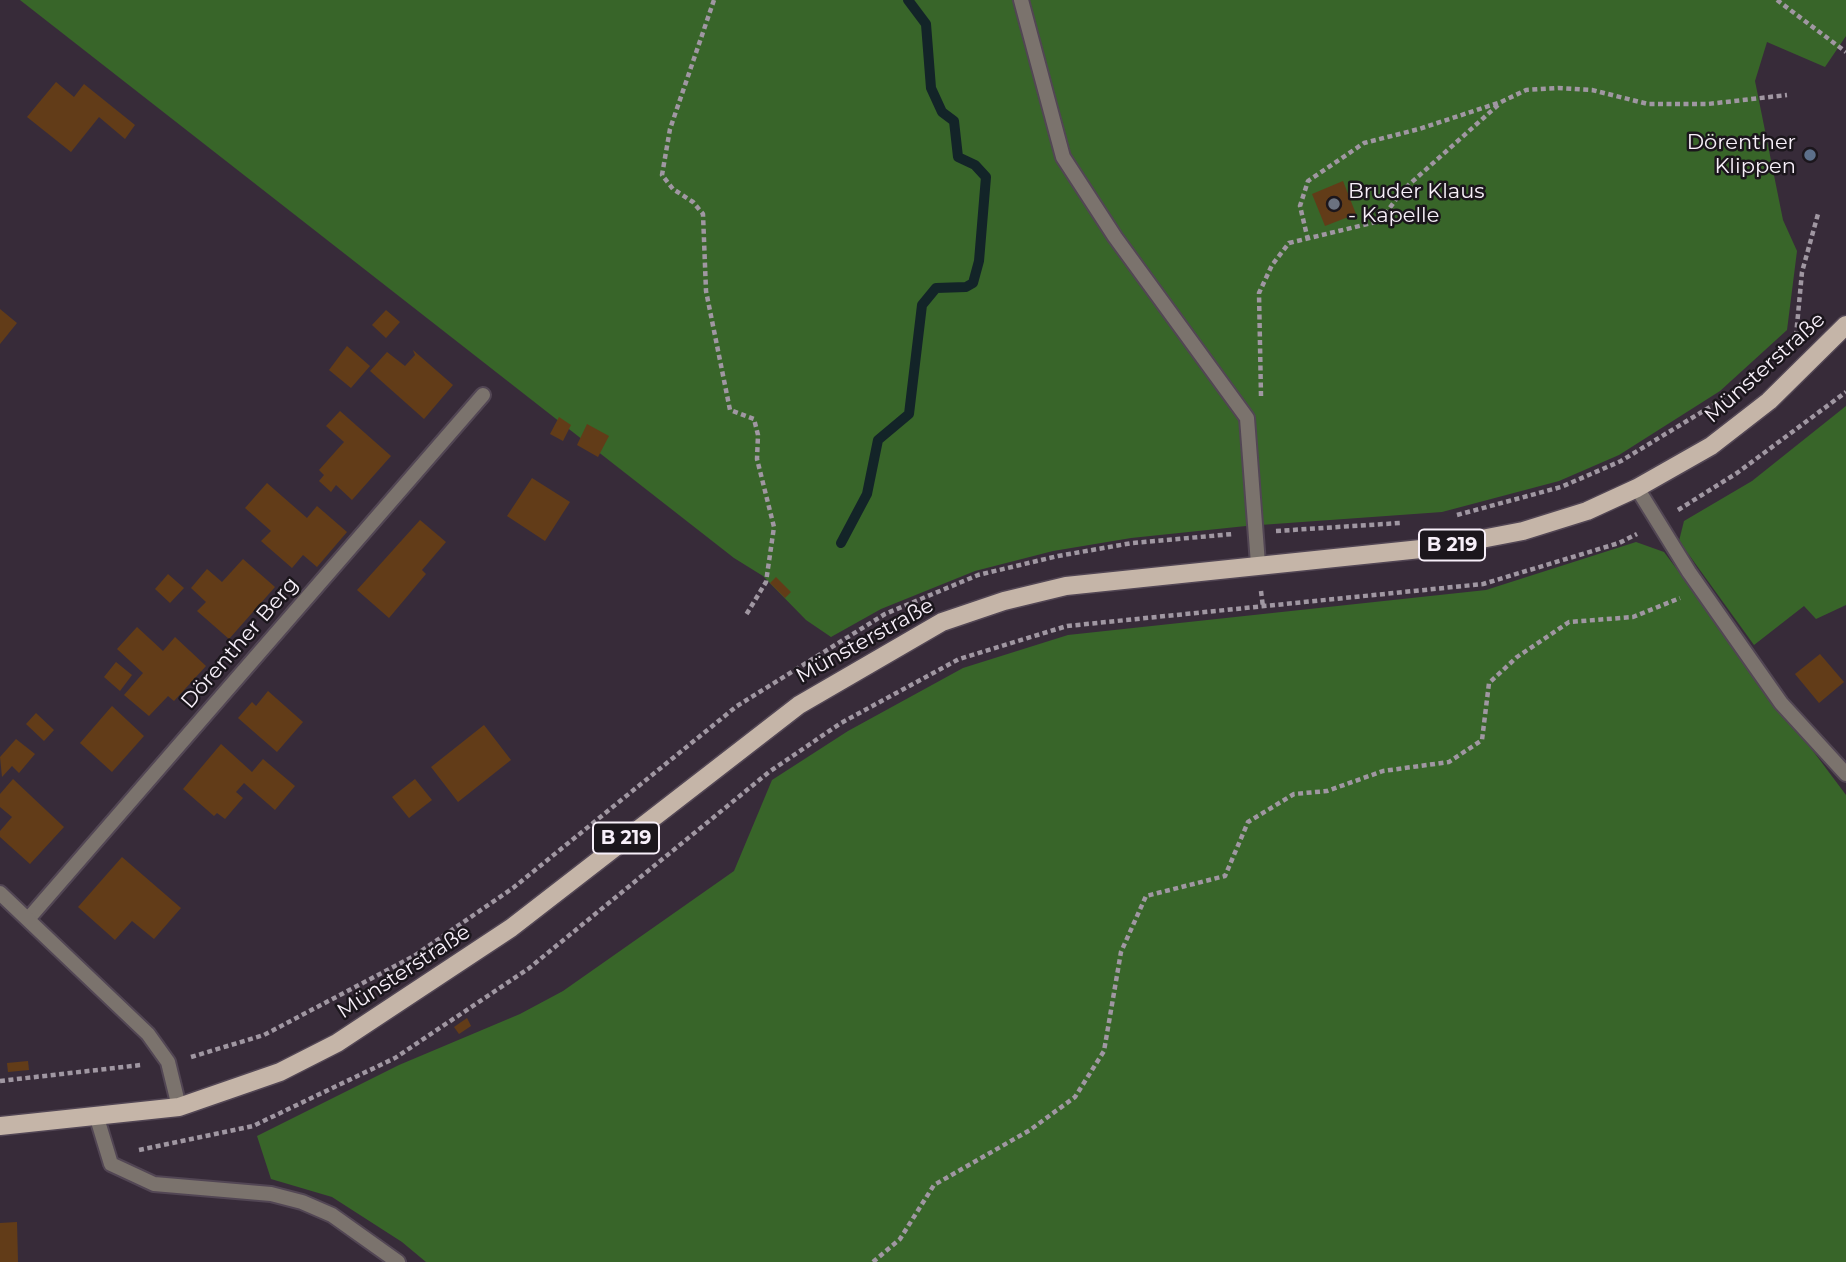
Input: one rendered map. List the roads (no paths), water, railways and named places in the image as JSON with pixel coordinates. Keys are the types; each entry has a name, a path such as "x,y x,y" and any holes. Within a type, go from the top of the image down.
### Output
{"main road":[{"name":"Münsterstraße","path":"0,1126 97,1118 179,1107 281,1072 359,1029 511,928 799,705 943,622 1004,601 1066,586 1440,547 1522,531 1587,510 1637,488 1721,438 1769,401 1846,325"}],"street":[{"path":"1021,0 1063,157 1115,237 1247,418 1253,467 1258,564"},
{"name":"Dörenther Berg","path":"29,918 483,395"},
{"path":"1637,488 1657,523 1781,703 1846,774"},
{"path":"0,893 148,1034 168,1062 179,1107"},
{"path":"97,1118 106,1155 111,1164 154,1184 271,1194 302,1202 331,1215 398,1262"}],"waterway":[{"path":"841,543 867,494 878,440 909,414 922,305 936,288 966,287 973,283 979,261 986,177 975,165 958,157 954,121 942,112 931,88 926,24 908,0"}],"place":[{"name":"Dörenther Klippen","path":"1810,155"},
{"name":"Bruder Klaus - Kapelle","path":"1334,204"}]}
